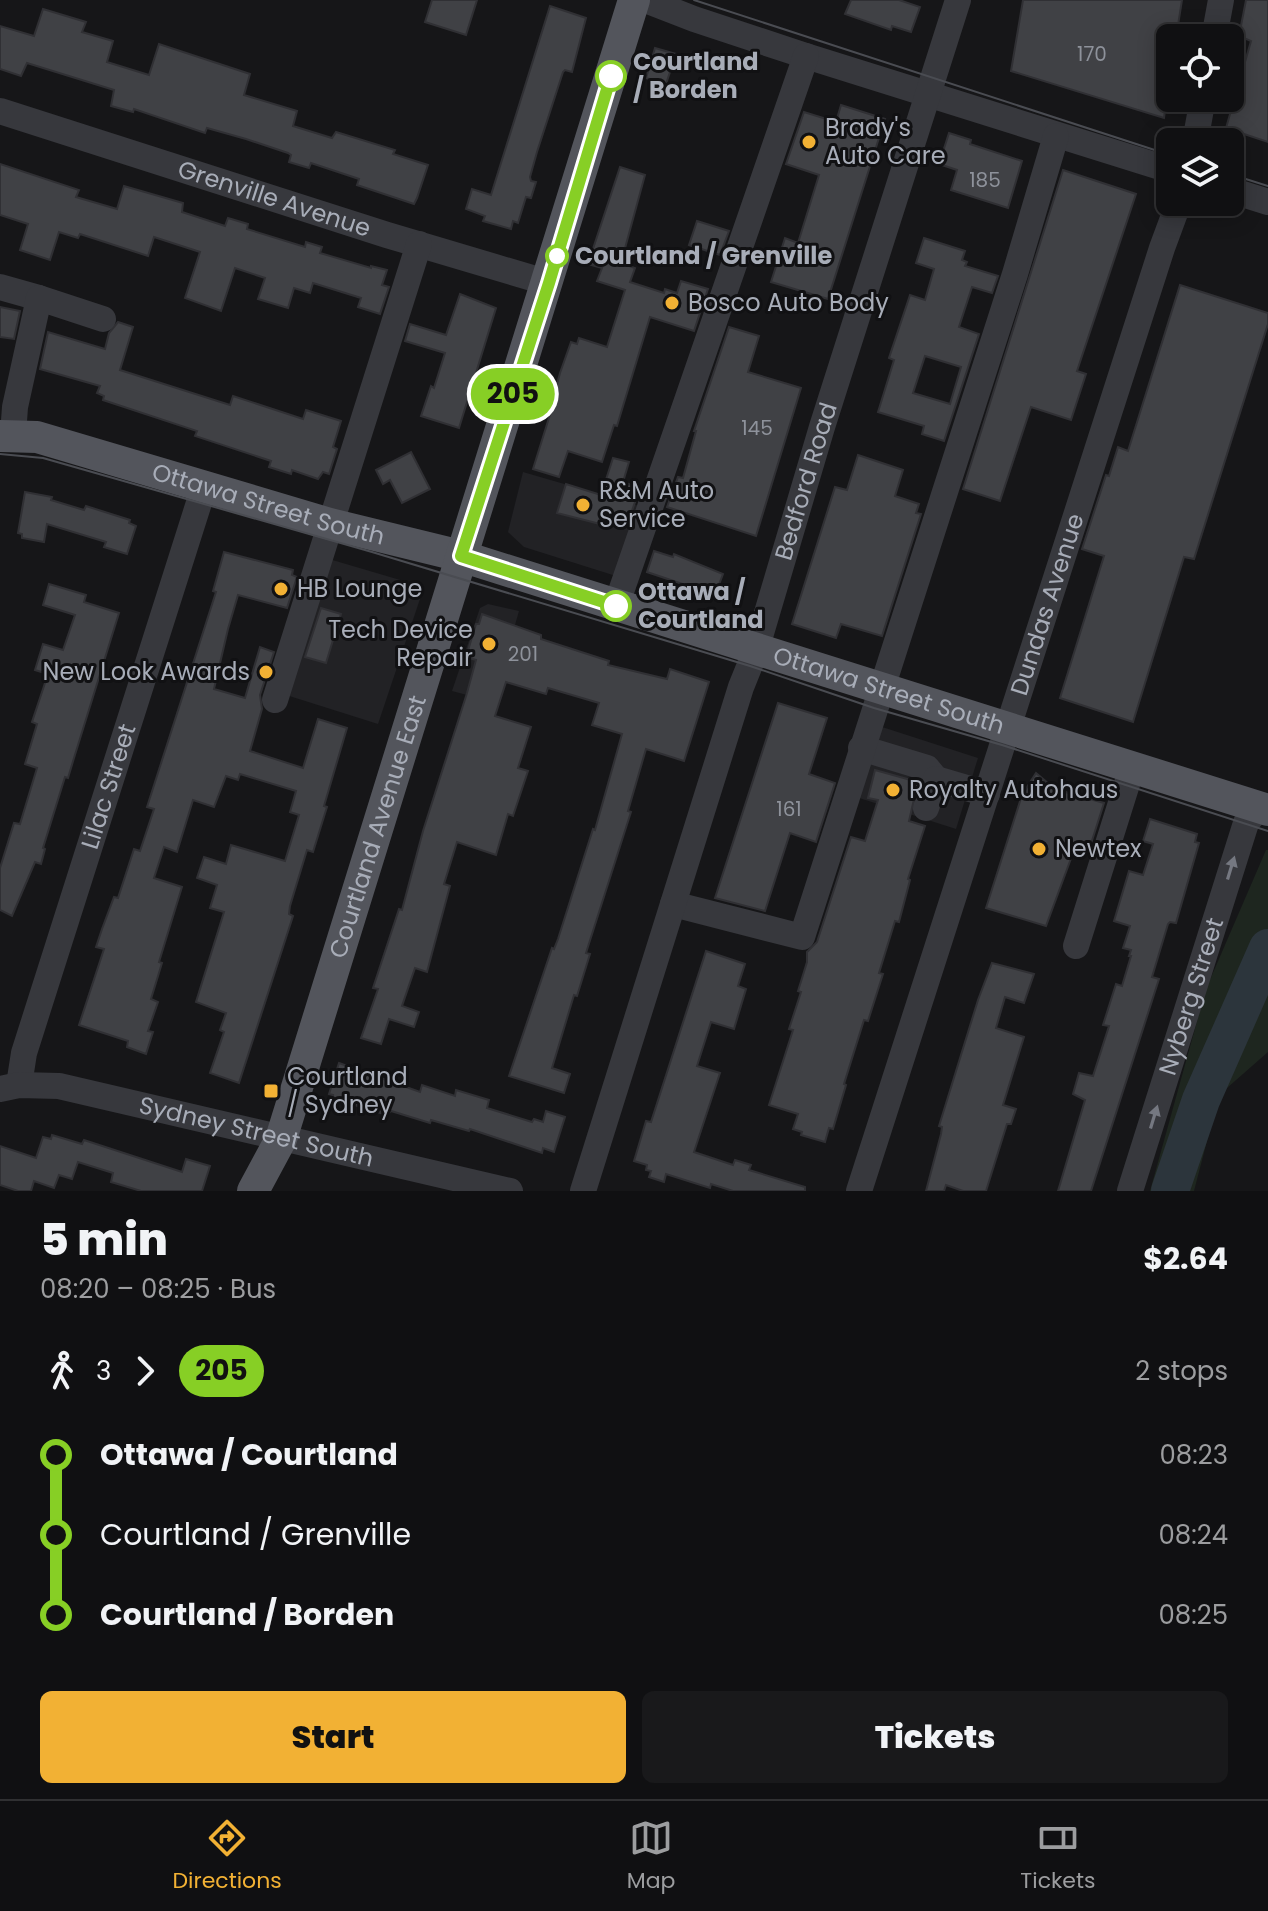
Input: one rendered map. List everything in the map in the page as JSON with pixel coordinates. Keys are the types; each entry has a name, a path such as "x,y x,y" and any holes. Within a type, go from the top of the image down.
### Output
{"main road":[{"name":"Courtland Avenue East","path":"253,1191 281,1139 461,556 549,283 634,0"},
{"name":"Ottawa Street South","path":"7,436 37,437 330,524 461,556 1264,808"}],"street":[{"path":"645,0 806,56 1156,166"},
{"name":"Bedford Road","path":"583,1191 741,687 756,650 822,427 958,0"},
{"path":"1217,24 1221,0"},
{"path":"616,606 806,56"},
{"name":"Grenville Avenue","path":"0,111 549,283"},
{"path":"673,904 802,937 1015,274 1056,136"},
{"path":"1244,194 1268,202"},
{"name":"Dundas Avenue","path":"859,1191 1174,216"},
{"path":"275,700 419,244"},
{"path":"0,287 103,319"},
{"path":"7,436 39,298"},
{"name":"Lilac Street","path":"9,1087 24,1053 204,487"},
{"path":"861,748 927,768 936,779 987,794"},
{"path":"1076,946 1132,768"},
{"path":"926,808 936,779"},
{"name":"Nyberg Street","path":"1130,1191 1246,823 1264,808"},
{"name":"Sydney Street South","path":"9,1087 59,1086 510,1191"}],"shaded area":[{"path":"523,472 640,506 616,576 524,547 508,532"},
{"path":"329,559 424,587 378,724 283,694"},
{"path":"488,604 519,611 493,702 452,691 480,608"},
{"path":"876,725 978,758 956,829 853,796"},
{"path":"1266,850 1268,1052 1219,1095 1194,1191 1150,1191 1206,989"}],"building":[{"path":"432,0 477,0 466,35 425,22"},
{"path":"851,0 899,0 920,7 911,32 892,26 891,30 845,14"},
{"path":"1023,0 1182,0 1178,24 1156,24 1156,112 1165,112 1164,118 1011,71"},
{"path":"1246,0 1268,0 1268,142 1244,134 1244,128 1226,128 1231,112 1244,112 1244,65 1251,41 1244,38 1244,24 1241,24"},
{"path":"550,6 586,18 572,72 563,72 537,152 530,177 531,181 536,182 531,198 526,197 518,223 513,221 511,229 483,221 485,216 466,209 472,189 491,195"},
{"path":"43,9 86,22 82,32 113,41 107,62 149,75 159,44 250,74 244,95 297,111 293,126 332,138 336,132 395,150 393,154 428,165 414,204 357,185 359,179 311,163 309,168 289,162 291,155 288,153 246,139 207,128 205,133 134,109 133,112 111,106 114,90 27,63 21,76 0,69 0,26 34,36"},
{"path":"655,48 676,54 666,84 646,78"},
{"path":"841,105 885,119 828,299 771,282 785,238 798,243 819,175 786,164 804,112 836,122"},
{"path":"949,133 971,140 970,144 1022,161 1008,208 951,190 957,170 939,164"},
{"path":"0,164 79,190 76,197 117,209 124,186 183,203 182,212 225,226 228,218 248,224 247,229 305,247 306,242 322,247 320,253 387,270 382,285 389,287 380,314 358,307 361,298 313,283 310,293 294,288 288,308 258,299 265,278 235,268 221,311 185,298 200,252 154,237 148,256 80,234 78,238 59,232 50,260 20,250 28,224 0,215"},
{"path":"620,167 645,175 621,263 635,268 630,282 664,293 665,289 677,293 681,281 708,289 694,331 650,317 617,426 614,425 602,462 568,451 559,477 533,469 558,389 560,373 571,342 577,344 579,338 607,347 625,290 597,281 602,268 588,264"},
{"path":"1063,170 1136,194 1077,371 1086,374 1071,420 1031,407 1000,501 963,489"},
{"path":"697,221 729,231 720,255 689,245"},
{"path":"924,238 965,251 962,260 967,262 965,266 998,276 992,293 972,287 959,327 979,334 944,441 922,434 924,426 878,412 894,360 889,358 910,295 925,300 934,269 916,263","holes":["925,356 961,367 950,404 913,393"]},
{"path":"1180,285 1268,313 1268,324 1194,559 1184,557 1133,722 1060,698 1104,556 1082,549 1118,447 1128,451"},
{"path":"460,294 496,308 459,428 421,416 445,353 405,341 410,324 446,335"},
{"path":"0,307 20,311 14,339 0,337"},
{"path":"118,322 133,327 120,370 230,405 233,396 303,419 306,410 341,421 329,474 323,472 318,479 292,470 291,474 269,467 271,461 195,436 197,431 103,400 104,396 97,393 100,386 40,369 48,332 105,349 109,333"},
{"path":"729,327 759,336 748,372 801,388 756,536 667,507 678,477 683,478 694,431"},
{"path":"411,452 430,489 402,503 390,480 383,484 376,470"},
{"path":"858,455 903,470 895,496 919,504 916,513 921,514 882,636 841,624 836,638 792,624 835,487 847,490"},
{"path":"613,458 629,462 623,482 640,488 628,522 603,514 600,524 557,513 566,484 601,495"},
{"path":"25,492 130,520 129,523 136,526 127,554 104,547 106,542 47,524 44,542 22,538 22,534 18,533"},
{"path":"654,551 673,557 674,554 723,574 715,595 647,572"},
{"path":"224,552 293,570 292,575 297,577 287,608 238,595 228,629 214,689 245,698 260,647 274,652 260,695 262,709 250,751 303,768 318,719 347,728 324,806 327,807 313,852 307,850 290,906 289,914 293,916 239,1083 210,1073 224,1032 220,1030 226,1013 196,1002 224,912 210,908 217,885 197,878 204,857 226,864 231,845 285,861 299,815 290,812 296,791 240,774 238,780 226,776 214,807 193,800 177,852 164,847 154,878 182,887 151,999 158,1002 148,1031 153,1032 146,1054 127,1047 128,1041 79,1025 104,949 96,947 102,929 114,897 118,898 134,849 140,851 154,809 147,807 216,592 213,591"},
{"path":"49,584 86,595 84,602 119,613 68,778 65,777 41,864 35,862 12,916 0,910 0,868 14,823 20,824 37,768 25,764 37,724 32,722 48,674 35,670 43,644 63,650 75,615 43,605"},
{"path":"321,608 341,614 326,663 305,657"},
{"path":"482,614 541,635 541,639 609,661 608,665 667,679 670,669 709,682 684,761 646,749 628,811 631,812 586,953 590,954 552,1068 570,1074 564,1093 509,1076 595,830 622,734 592,725 599,703 548,688 546,694 506,682 495,716 531,727 518,768 528,771 513,816 508,814 496,855 457,842 444,884 450,886 427,972 415,968 402,1006 419,1012 414,1027 389,1019 381,1044 361,1038 378,989 373,988 399,909 402,910 423,831 467,693 476,660 466,657"},
{"path":"778,703 827,718 809,774 835,783 816,842 790,833 765,911 715,898"},
{"path":"875,770 918,782 909,821 925,826 908,879 899,922 895,921 879,973 883,974 868,1021 864,1020 833,1129 829,1128 825,1142 801,1135 802,1132 793,1129 798,1114 769,1105 793,1030 789,1029 801,992 798,991 807,952 817,942 851,837 865,841 878,800 868,798"},
{"name":"Newtex","path":"1036,773 1055,789 1104,803 1089,850 1076,845 1046,926 986,908 1022,795"},
{"path":"1150,819 1197,834 1195,842 1199,843 1176,923 1168,924 1152,977 1159,979 1091,1191 1058,1191 1085,1100 1073,1094 1079,1073 1093,1076 1109,1026 1103,1025 1116,984 1122,986 1131,956 1131,950 1123,948 1130,926 1114,921 1129,871 1143,875 1153,844 1143,841"},
{"path":"706,951 745,964 738,986 746,989 734,1029 711,1022 697,1066 720,1073 694,1152 733,1165 735,1160 751,1165 749,1170 805,1187 805,1191 733,1191 711,1184 710,1188 666,1174 664,1182 649,1177 651,1171 646,1170 647,1165 634,1161 646,1121 651,1122"},
{"path":"992,963 1034,974 1024,1003 1005,997 996,1028 1024,1037 1003,1105 1016,1109 1011,1124 1007,1124 986,1191 963,1191 946,1185 944,1191 926,1191 941,1134 942,1127 939,1126"},
{"path":"339,1063 420,1092 422,1085 455,1096 456,1090 489,1100 487,1108 532,1122 534,1119 543,1122 546,1111 565,1117 554,1152 543,1148 542,1153 470,1129 431,1120 430,1123 391,1111 387,1115 332,1098 333,1095 329,1094"},
{"path":"52,1135 82,1144 84,1140 182,1172 186,1159 210,1166 202,1191 141,1191 111,1182 113,1173 78,1162 72,1179 59,1175 54,1188 34,1181 31,1191 18,1191 0,1185 0,1146 36,1158 43,1137 51,1139"}],"waterway":[{"path":"1170,1191 1201,1100 1268,948"}],"tram line":[{"path":"694,0 1156,150"},
{"path":"1244,178 1268,186"},
{"path":"0,454 43,458 372,552 750,666 1268,831"}],"bus line":[{"name":"205","path":"611,76 549,283 461,556 616,606"}],"place":[{"name":"Courtland / Borden","path":"611,76"},
{"name":"Brady's Auto Care","path":"809,142"},
{"name":"Courtland / Grenville","path":"557,256"},
{"name":"Bosco Auto Body","path":"672,303"},
{"name":"R&M Auto Service","path":"583,505"},
{"name":"HB Lounge","path":"281,589"},
{"name":"Ottawa / Courtland","path":"616,606"},
{"name":"Tech Device Repair","path":"489,644"},
{"name":"New Look Awards","path":"266,672"},
{"name":"Royalty Autohaus","path":"893,790"},
{"name":"Newtex","path":"1039,849"},
{"name":"Courtland / Sydney","path":"271,1091"}]}
